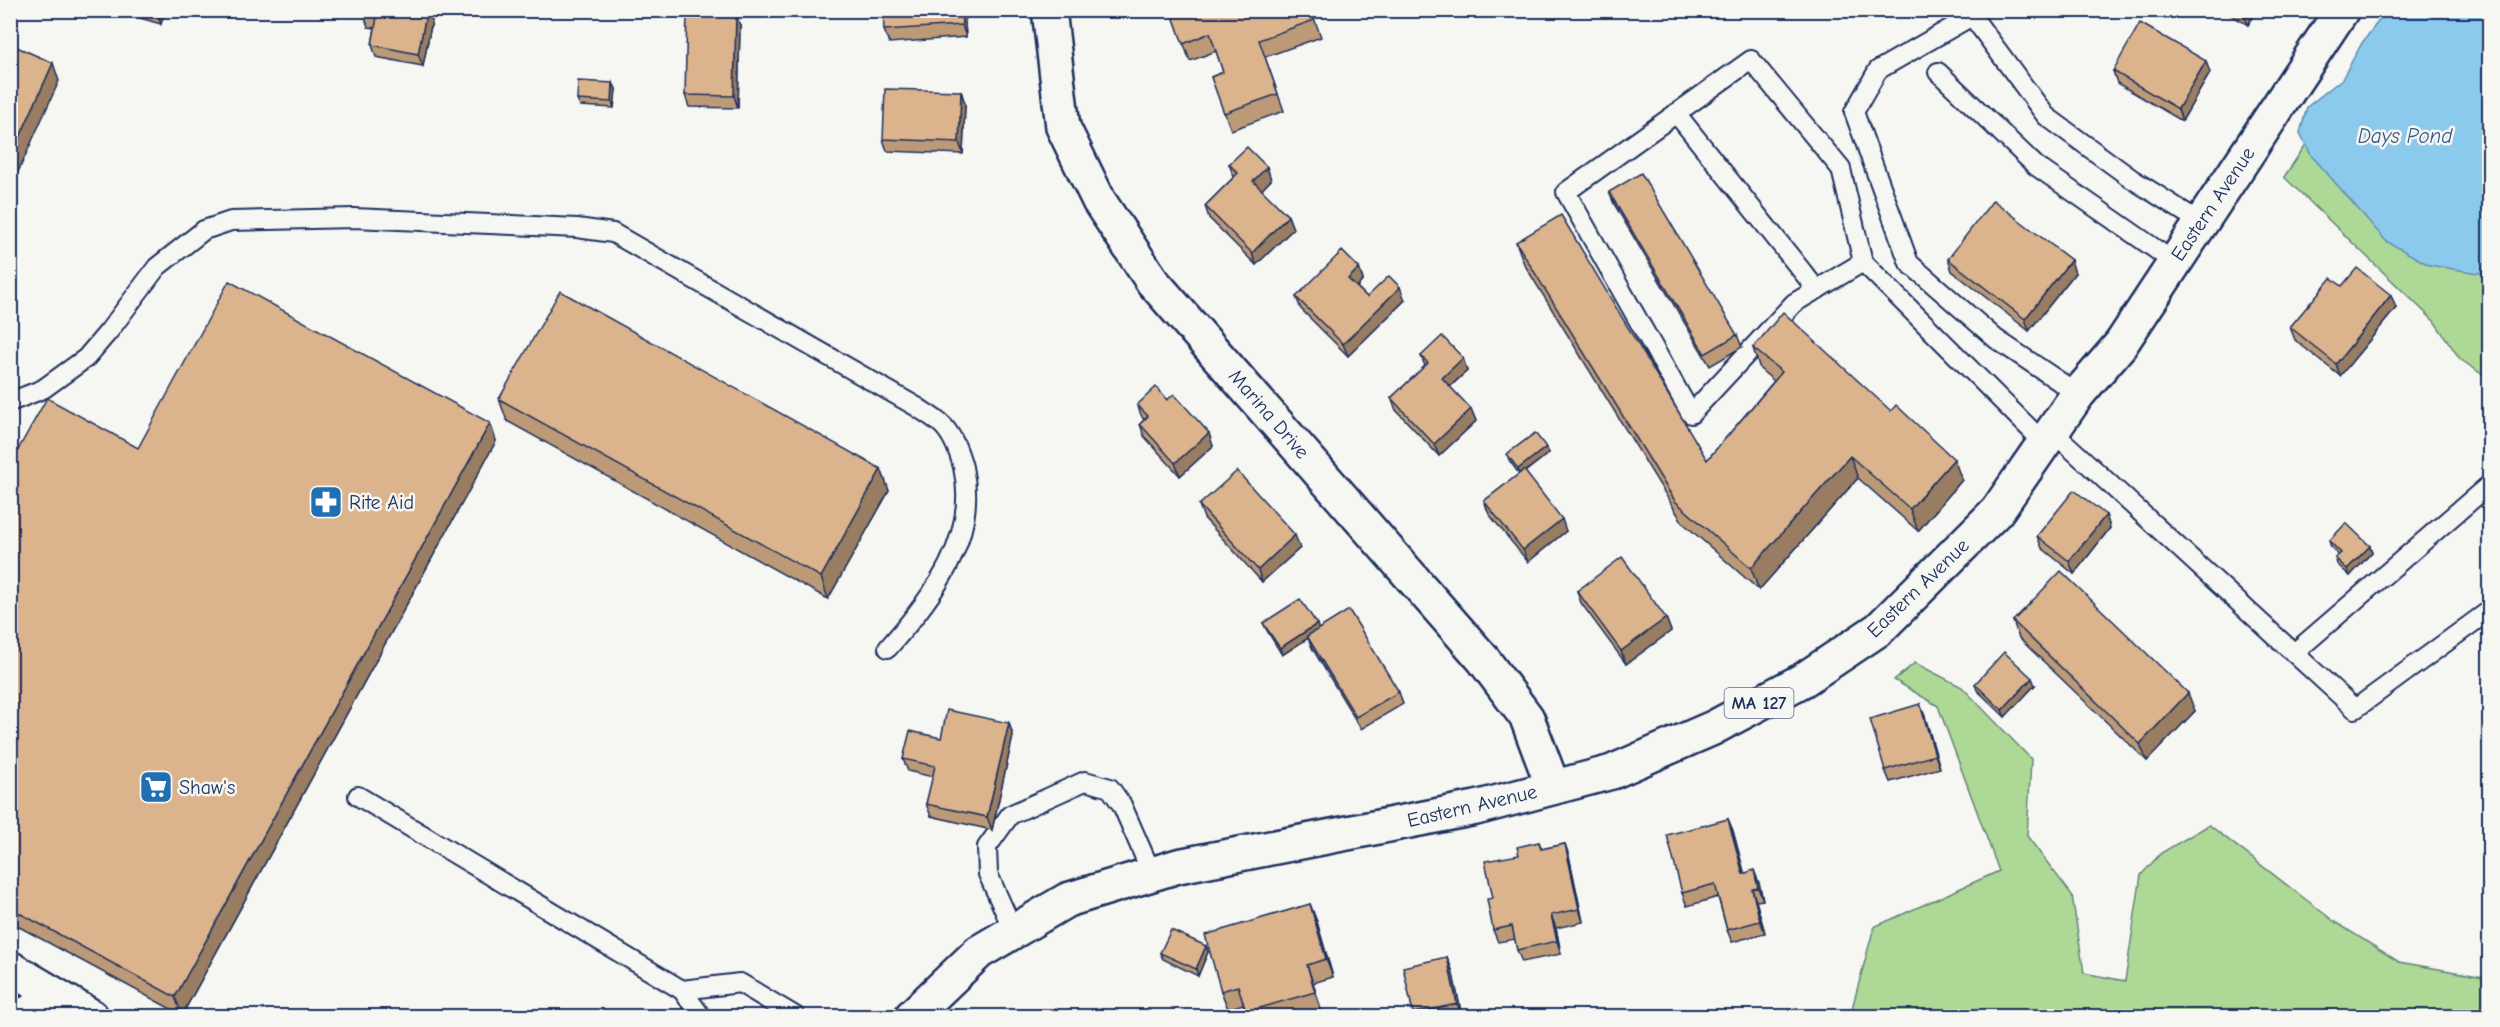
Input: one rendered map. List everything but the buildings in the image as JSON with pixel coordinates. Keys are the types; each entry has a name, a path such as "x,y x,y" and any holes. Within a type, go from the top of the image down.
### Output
{"main road":[{"name":"Marina Drive","path":"1050,10 1064,126 1099,201 1154,282 1483,659 1527,718 1553,787"},
{"name":"Eastern Avenue","path":"912,1017 979,952 1068,900 1152,874 1476,808 1612,772 1713,728 1803,680 1879,629 1997,510 2078,394 2121,344 2342,10"},
{"path":"10,968 91,1017"},
{"path":"22,1017 58,997"}],"lane":[{"path":"2078,394 1996,339 1909,263 1854,112 1878,70 1972,16 2046,116 2132,179 2200,222"},
{"path":"1863,262 1794,303 1690,414 1566,192 1750,60 1841,169 1863,262 2048,437 2294,653 2355,710 2490,610"},
{"path":"1938,72 2036,166 2174,262"},
{"path":"1676,113 1817,290"},
{"path":"10,402 43,389 86,358 109,332 158,267 204,230 231,221 354,218 577,228 614,233 917,407 941,424 959,452 967,488 966,519 960,543 934,588 888,648"},
{"path":"2294,653 2490,484"},
{"path":"1014,932 988,874 987,847 1010,815 1085,781 1110,788 1122,805 1152,874"},
{"path":"358,796 682,990 701,1017"},
{"path":"682,990 740,983 795,1017"}],"green space":[{"name":"Days Pond","path":"2489,11 2489,379 2460,359 2434,321 2284,177 2325,116"},
{"path":"1915,663 1962,687 2031,759 2027,836 2072,895 2084,973 2125,981 2141,875 2161,853 2209,825 2335,922 2399,962 2489,978 2489,1016 1850,1016 1874,927 1999,871 1938,706 1894,680"}],"water":[{"name":"Days Pond","path":"2386,11 2489,11 2489,271 2478,273 2429,265 2386,241 2311,155 2300,133 2307,107 2342,79 2362,43"}],"place":[{"name":"Rite Aid","path":"326,502"},
{"name":"Shaw's","path":"156,787"}]}
